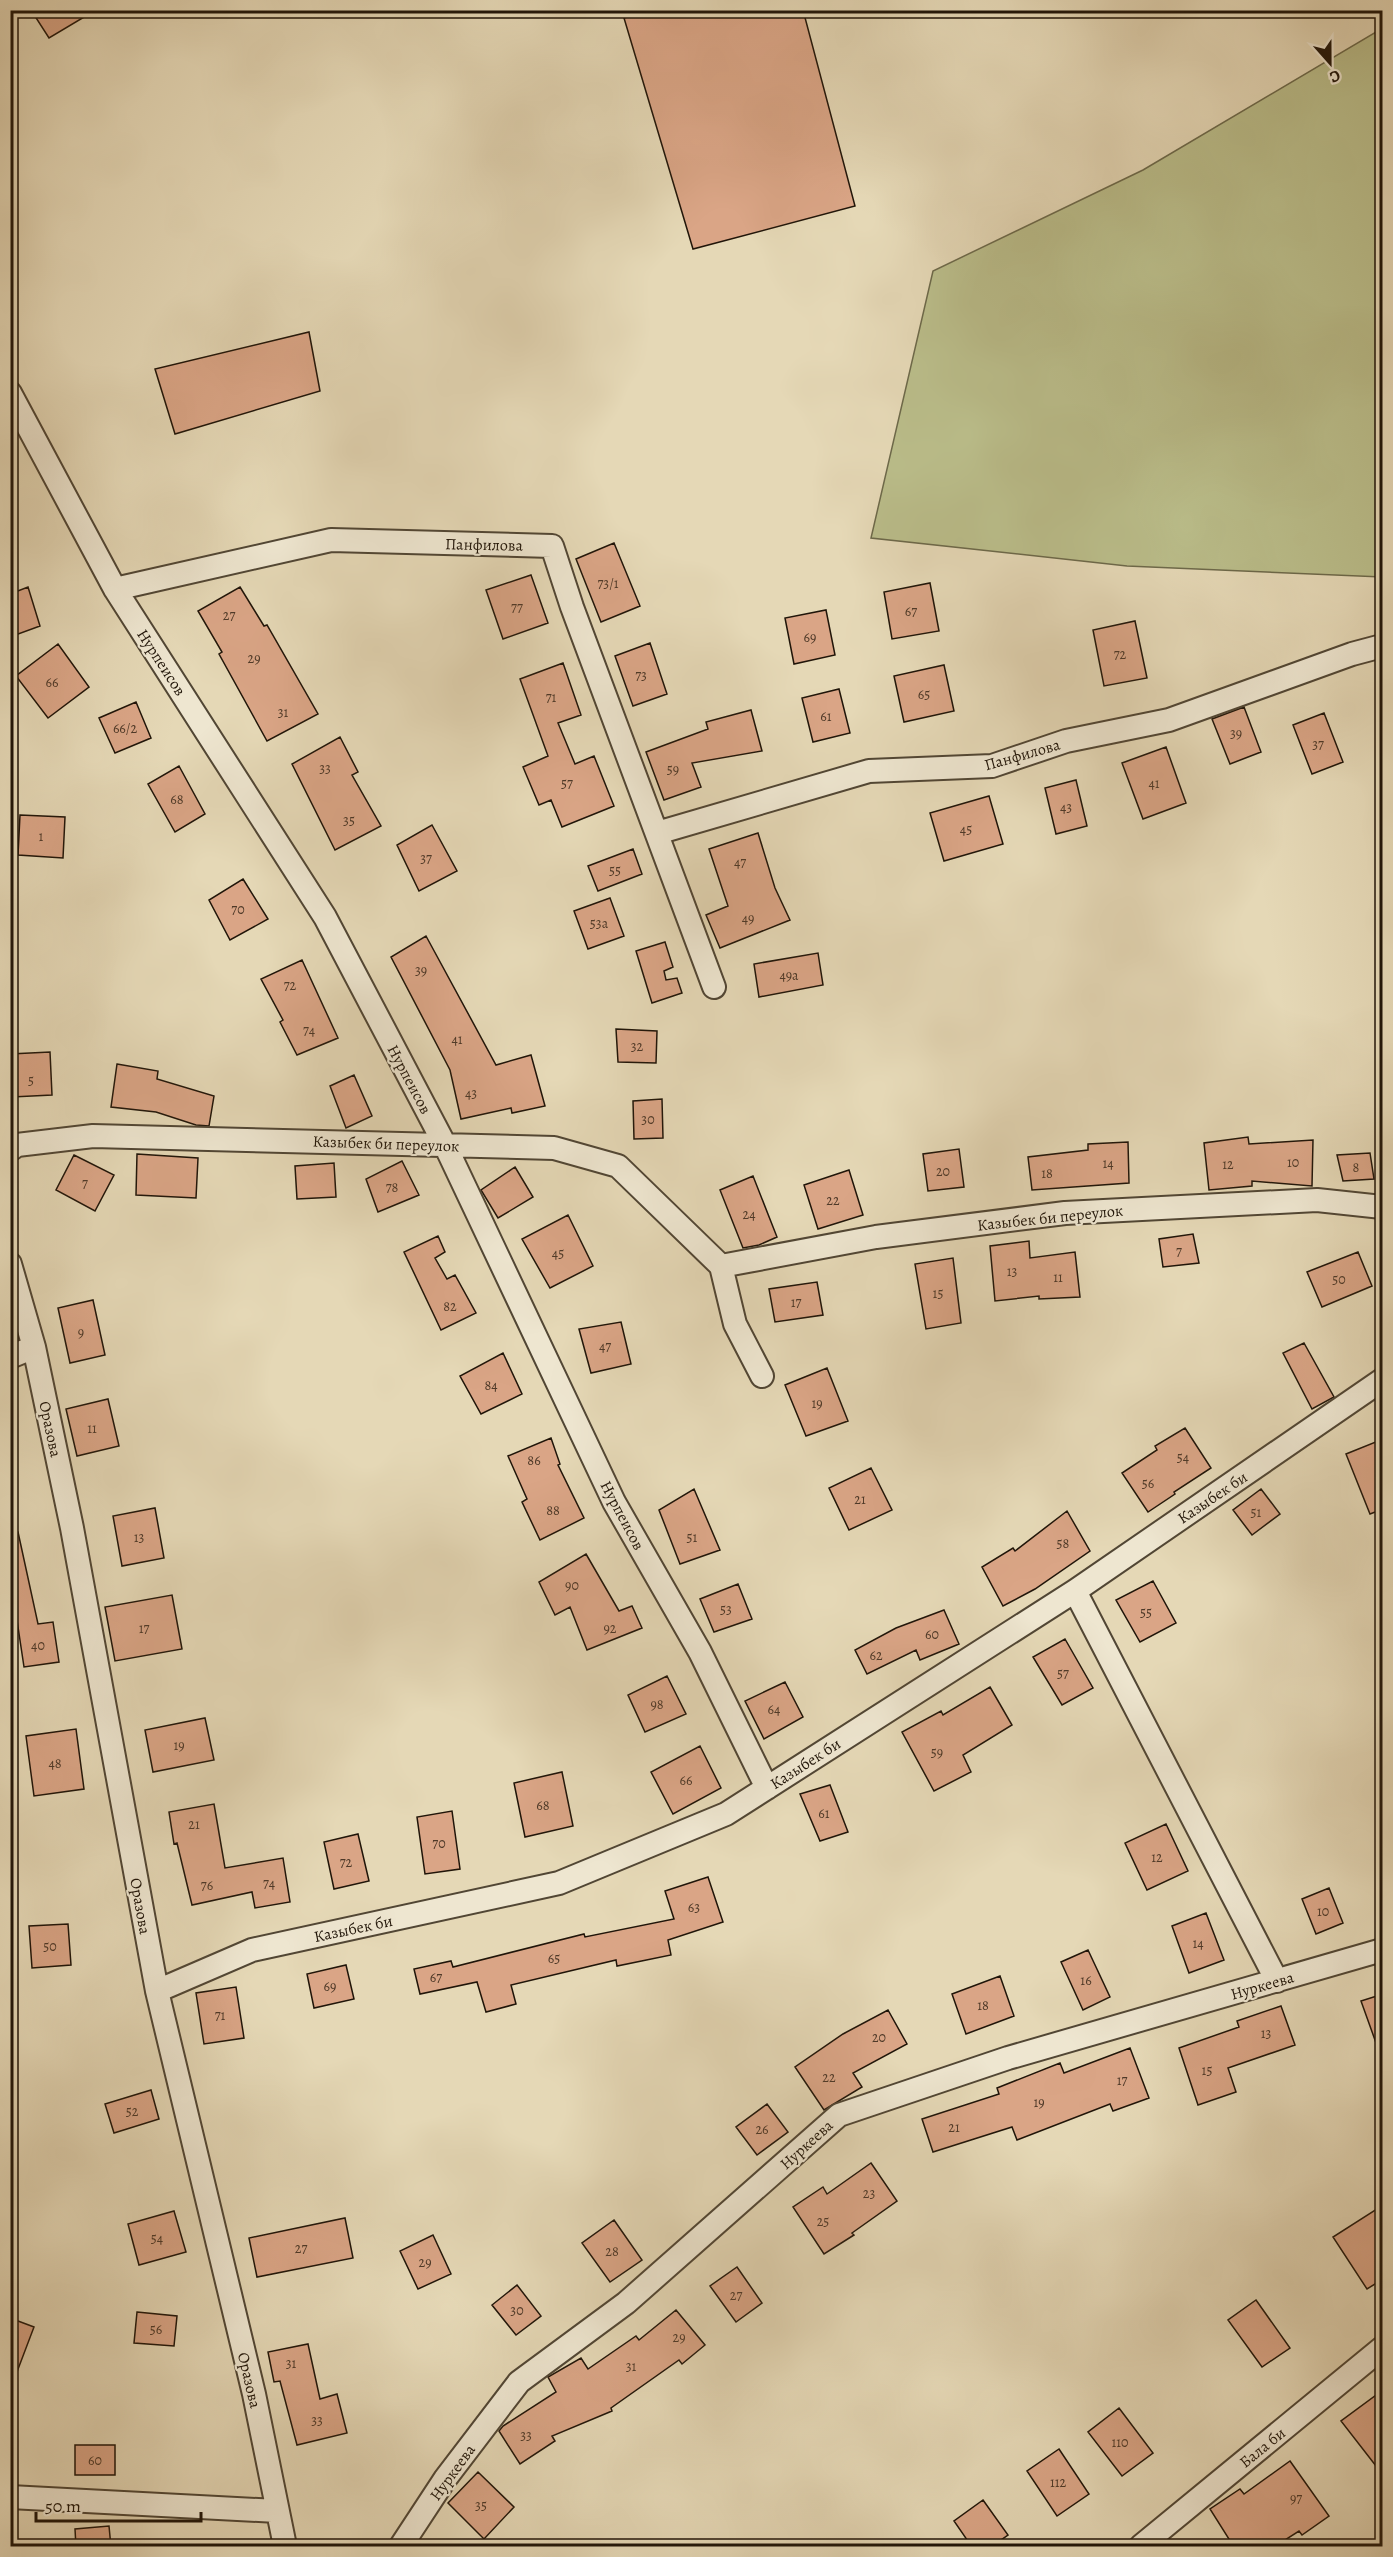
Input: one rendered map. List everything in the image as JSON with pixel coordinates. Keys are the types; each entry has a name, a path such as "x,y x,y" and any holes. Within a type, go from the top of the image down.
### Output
{"street":[{"name":"Нурпеисов","path":"10,393 116,589 325,917 445,1145 614,1502 700,1652 767,1788"},
{"name":"Панфилова","path":"116,589 331,540 552,546 572,607 714,987"},
{"name":"Панфилова","path":"657,833 869,771 992,766 1066,741 1169,720 1352,654 1383,646"},
{"name":"Казыбек би переулок","path":"10,1150 17,1145 93,1136 554,1148 618,1166 721,1266 876,1237 1065,1213 1317,1200 1383,1207"},
{"name":"Оразова","path":"10,1264 34,1347 72,1528 157,1991 254,2394 285,2547"},
{"path":"721,1266 735,1324 762,1376"},
{"path":"10,1357 34,1347"},
{"name":"Казыбек би","path":"157,1991 252,1950 559,1883 726,1814 1075,1591 1383,1380"},
{"path":"1075,1591 1277,1981"},
{"name":"Нуркеева","path":"401,2547 445,2479 519,2382 626,2303 839,2115 1008,2058 1383,1950"},
{"name":"Бала би","path":"1141,2547 1383,2348"},
{"path":"10,2497 277,2511"}],"green space":[{"path":"1381,29 1382,577 1127,566 871,538 933,271 1143,170"}],"building":[{"path":"31,10 96,10 49,38"},
{"path":"651,10 803,10 855,206 693,249 624,18"},
{"path":"309,332 320,391 175,434 155,369"},
{"path":"614,543 640,606 601,622 576,559"},
{"path":"531,575 548,623 503,639 486,590"},
{"path":"930,583 939,631 892,639 884,592"},
{"path":"28,587 40,626 10,637 10,594"},
{"path":"240,587 264,626 267,625 318,714 267,741 219,654 222,652 198,611"},
{"path":"826,610 835,655 794,664 785,618"},
{"path":"1135,621 1147,678 1104,686 1093,630"},
{"path":"650,643 667,694 633,706 615,656"},
{"path":"58,644 89,687 48,718 16,676"},
{"path":"563,663 581,715 558,723 575,764 594,756 614,806 562,827 551,800 539,805 523,767 548,756 520,679"},
{"path":"944,665 954,711 904,722 894,676"},
{"path":"839,689 850,733 813,742 802,698"},
{"path":"136,702 151,738 115,753 99,718"},
{"path":"1244,707 1261,752 1230,764 1212,719"},
{"path":"751,710 762,751 692,763 701,787 664,800 646,752 708,729 706,722"},
{"path":"1324,713 1343,762 1312,774 1293,725"},
{"path":"340,737 358,772 352,775 381,826 335,850 292,764"},
{"path":"1166,747 1186,803 1143,819 1122,763"},
{"path":"179,766 205,814 175,832 148,784"},
{"path":"1076,780 1087,826 1056,834 1045,788"},
{"path":"989,796 1003,844 944,861 930,813"},
{"path":"20,815 65,817 63,858 18,855"},
{"path":"432,825 457,871 419,891 397,845"},
{"path":"758,833 775,888 790,920 720,948 706,915 728,906 709,849"},
{"path":"633,849 642,874 598,891 588,866"},
{"path":"243,879 268,919 230,940 209,900"},
{"path":"610,898 624,936 588,949 574,911"},
{"path":"426,936 496,1065 531,1055 545,1106 512,1113 511,1108 461,1119 450,1070 391,957"},
{"path":"665,942 673,967 664,971 666,980 677,978 682,993 652,1003 636,951"},
{"path":"818,953 823,985 759,997 754,964"},
{"path":"302,960 338,1038 297,1055 280,1022 283,1020 261,979"},
{"path":"616,1029 657,1031 656,1063 618,1062"},
{"path":"50,1052 52,1095 12,1097 10,1054"},
{"path":"117,1064 158,1071 157,1079 214,1096 209,1126 196,1125 156,1112 111,1107"},
{"path":"354,1075 372,1116 346,1128 330,1086"},
{"path":"662,1099 663,1138 634,1139 633,1101"},
{"path":"1248,1137 1249,1144 1313,1140 1312,1186 1252,1181 1252,1186 1209,1190 1204,1143"},
{"path":"1128,1142 1129,1183 1032,1190 1028,1157 1088,1150 1088,1144"},
{"path":"959,1149 964,1187 928,1191 923,1154"},
{"path":"1370,1153 1374,1179 1343,1181 1337,1155"},
{"path":"137,1154 198,1158 196,1198 136,1195"},
{"path":"74,1155 114,1175 95,1211 56,1190"},
{"path":"402,1161 419,1195 378,1212 366,1179"},
{"path":"334,1163 336,1197 297,1199 295,1166"},
{"path":"515,1167 533,1197 498,1218 481,1190"},
{"path":"849,1170 863,1215 818,1229 804,1185"},
{"path":"753,1176 777,1237 759,1245 743,1248 720,1190"},
{"path":"568,1215 593,1266 550,1288 522,1239"},
{"path":"1193,1234 1199,1263 1163,1267 1159,1239"},
{"path":"438,1236 445,1252 435,1258 447,1279 455,1275 476,1313 441,1330 404,1252"},
{"path":"1029,1241 1030,1258 1075,1252 1080,1297 1039,1299 1039,1296 995,1301 990,1246"},
{"path":"1358,1252 1372,1286 1322,1307 1307,1272"},
{"path":"953,1258 961,1323 926,1329 915,1264"},
{"path":"817,1282 823,1315 775,1322 769,1289"},
{"path":"93,1300 105,1355 70,1363 58,1308"},
{"path":"621,1322 631,1364 591,1373 579,1329"},
{"path":"1304,1343 1334,1397 1312,1409 1283,1353"},
{"path":"503,1353 522,1394 481,1414 460,1376"},
{"path":"827,1368 848,1421 806,1436 785,1385"},
{"path":"108,1399 119,1446 77,1456 66,1409"},
{"path":"1185,1428 1211,1468 1148,1512 1122,1473 1157,1450 1155,1446"},
{"path":"551,1438 560,1464 558,1465 584,1518 540,1540 522,1502 527,1499 508,1456"},
{"path":"1383,1439 1383,1509 1370,1514 1346,1454"},
{"path":"871,1468 892,1510 849,1530 829,1488"},
{"path":"694,1489 720,1550 680,1564 659,1510"},
{"path":"1261,1489 1280,1514 1252,1535 1233,1510"},
{"path":"155,1508 164,1558 122,1566 113,1516"},
{"path":"1067,1511 1090,1551 1035,1589 1003,1606 982,1567 1013,1548 1015,1551"},
{"path":"18,1532 38,1624 53,1622 59,1662 24,1667 15,1607 10,1607 10,1533"},
{"path":"586,1554 619,1611 632,1606 642,1628 587,1650 570,1607 555,1615 539,1582"},
{"path":"1153,1581 1176,1623 1140,1642 1116,1600"},
{"path":"738,1584 752,1619 714,1632 700,1599"},
{"path":"172,1595 182,1649 115,1661 105,1607"},
{"path":"944,1610 959,1644 920,1660 916,1650 867,1674 855,1650 896,1628"},
{"path":"1065,1639 1093,1688 1062,1705 1033,1657"},
{"path":"667,1676 686,1714 645,1732 628,1695"},
{"path":"785,1682 803,1717 764,1739 745,1701"},
{"path":"990,1687 1012,1725 963,1755 971,1772 934,1791 902,1732 941,1711 943,1715"},
{"path":"205,1718 214,1760 153,1772 145,1730"},
{"path":"76,1729 84,1789 34,1796 26,1736"},
{"path":"700,1746 721,1788 673,1814 651,1772"},
{"path":"562,1772 573,1826 525,1837 514,1783"},
{"path":"830,1785 848,1832 820,1841 800,1794"},
{"path":"214,1804 225,1868 283,1858 290,1902 255,1908 252,1892 192,1905 177,1843 174,1844 169,1812"},
{"path":"452,1811 460,1869 425,1874 417,1817"},
{"path":"1166,1824 1188,1871 1147,1890 1125,1843"},
{"path":"358,1834 369,1881 334,1889 324,1842"},
{"path":"708,1877 723,1922 668,1940 671,1955 617,1966 616,1960 511,1985 516,2004 486,2012 477,1982 420,1994 414,1969 451,1961 453,1967 584,1934 585,1937 674,1919 665,1891"},
{"path":"1329,1888 1343,1923 1316,1934 1302,1899"},
{"path":"1206,1913 1224,1960 1189,1973 1172,1926"},
{"path":"68,1924 71,1965 32,1968 29,1926"},
{"path":"1088,1950 1110,1997 1083,2010 1061,1962"},
{"path":"346,1965 354,1999 314,2008 307,1974"},
{"path":"1000,1976 1014,2016 966,2034 952,1994"},
{"path":"236,1987 244,2038 204,2044 196,1993"},
{"path":"1383,1994 1383,2053 1380,2054 1361,2001"},
{"path":"1281,2006 1295,2045 1228,2068 1236,2092 1198,2105 1179,2048 1239,2027 1237,2021"},
{"path":"888,2010 907,2044 853,2073 862,2087 824,2110 795,2067 843,2034"},
{"path":"1130,2048 1149,2098 1113,2111 1110,2104 1017,2140 1012,2127 933,2152 922,2119 999,2094 997,2088 1060,2063 1064,2073"},
{"path":"151,2090 159,2119 114,2133 105,2104"},
{"path":"767,2104 788,2132 757,2155 736,2127"},
{"path":"871,2163 897,2201 852,2233 854,2235 824,2254 793,2207 823,2187 827,2194"},
{"path":"1383,2205 1383,2279 1367,2289 1333,2237"},
{"path":"174,2211 186,2252 139,2265 128,2224"},
{"path":"345,2218 353,2258 257,2277 249,2238"},
{"path":"614,2220 642,2260 610,2282 582,2243"},
{"path":"433,2235 451,2274 418,2289 400,2251"},
{"path":"737,2267 762,2303 736,2322 710,2286"},
{"path":"517,2285 541,2316 516,2335 492,2305"},
{"path":"1256,2300 1290,2348 1262,2367 1228,2320"},
{"path":"676,2310 705,2345 682,2364 679,2360 611,2408 612,2411 552,2436 555,2441 520,2464 499,2431 503,2426 556,2392 548,2377 581,2358 588,2369 636,2336 639,2340"},
{"path":"137,2312 177,2316 174,2346 134,2343"},
{"path":"10,2318 34,2327 12,2385 10,2385"},
{"path":"308,2344 320,2399 337,2394 347,2433 297,2445 280,2381 274,2382 268,2352"},
{"path":"1383,2390 1383,2475 1341,2421"},
{"path":"1119,2408 1153,2453 1122,2476 1088,2432"},
{"path":"75,2445 115,2445 115,2475 75,2475"},
{"path":"1059,2449 1089,2494 1057,2516 1027,2471"},
{"path":"1290,2461 1329,2516 1302,2535 1299,2531 1274,2547 1234,2547 1210,2509 1240,2489 1244,2494"},
{"path":"478,2472 514,2507 484,2539 448,2503"},
{"path":"983,2500 1008,2535 991,2547 972,2547 954,2521"},
{"path":"109,2526 111,2547 76,2547 75,2529"}]}
